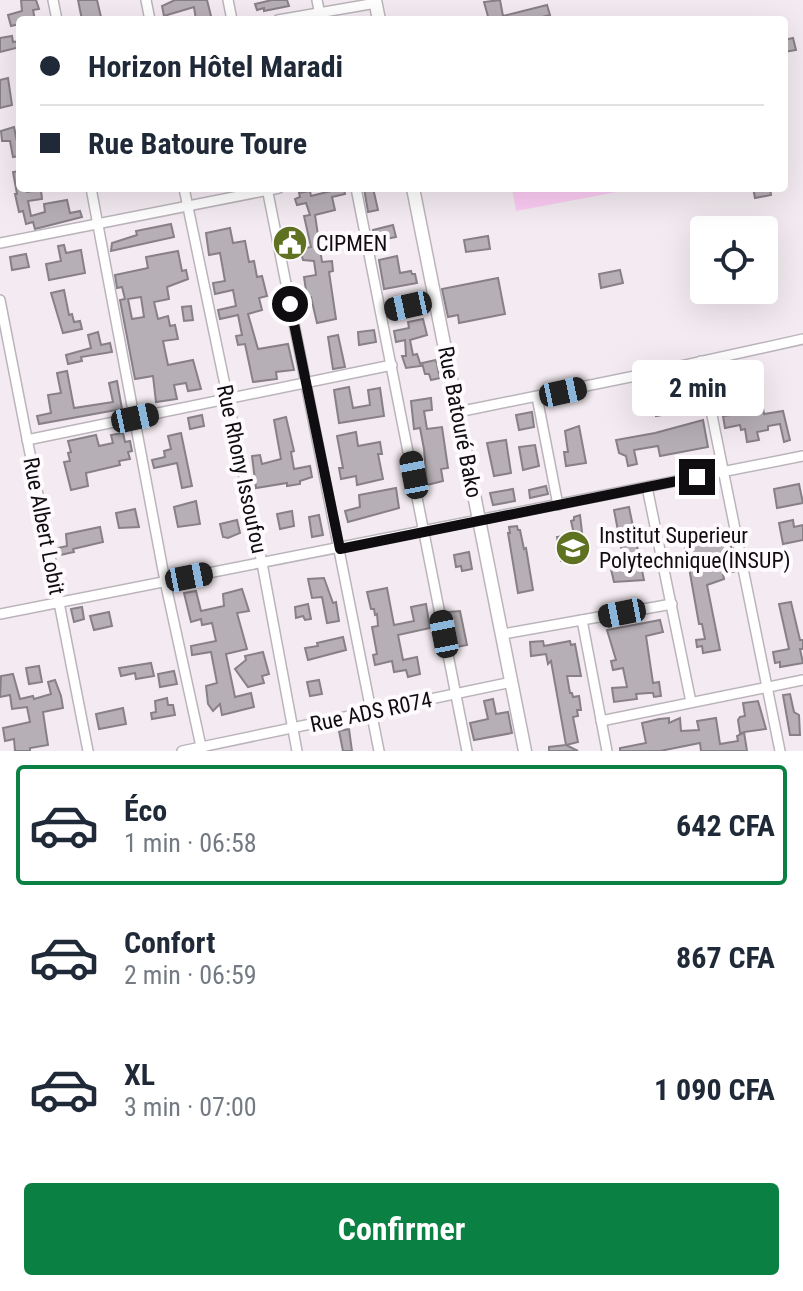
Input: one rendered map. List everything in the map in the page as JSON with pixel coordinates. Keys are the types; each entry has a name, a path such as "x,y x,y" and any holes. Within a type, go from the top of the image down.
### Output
{"main road":[{"name":"Rue Batouré Bako","path":"414,192 525,751"}],"street":[{"path":"324,16 376,1"},
{"path":"92,192 165,581 202,749"},
{"name":"Rue Rhony Issoufou","path":"185,192 262,563 297,751"},
{"path":"0,243 253,192"},
{"path":"268,192 379,751"},
{"path":"357,192 467,751"},
{"name":"Rue Albert Lobit","path":"0,300 88,751"},
{"path":"381,312 436,300"},
{"path":"458,412 803,339"},
{"path":"701,361 780,751"},
{"path":"27,440 392,365"},
{"path":"537,397 558,505"},
{"path":"0,614 803,458"},
{"path":"647,487 691,702"},
{"path":"503,634 672,604"},
{"path":"582,620 607,751"},
{"path":"601,721 803,680"},
{"name":"Rue ADS R074","path":"182,751 512,682"}],"shaded area":[{"path":"513,192 617,192 516,211"}],"building":[{"path":"21,0 36,0 39,9 33,10 34,16 16,16 16,25 11,26 8,15 22,11"},
{"path":"78,0 97,0 101,16 81,16"},
{"path":"175,0 207,0 211,16 195,16 194,7 164,16 162,6"},
{"path":"287,0 289,6 257,10 255,4"},
{"path":"500,0 503,16 488,16 484,2"},
{"path":"547,5 550,15 546,16 503,16"},
{"path":"12,36 16,48 0,52 0,38"},
{"path":"793,38 796,50 788,51 788,39"},
{"path":"8,78 12,105 0,108 0,80"},
{"path":"14,127 16,157 13,157 10,141 2,141 1,131"},
{"path":"41,192 42,199 28,201 31,216 45,212 44,204 67,200 70,213 80,211 82,217 35,229 33,222 26,224 23,211 19,212 17,194"},
{"path":"310,192 311,196 327,192 345,194 332,197 335,210 315,215 322,262 332,261 333,271 329,272 336,319 317,323 311,297 307,297 304,277 316,275 314,261 303,260 300,249 311,247 304,216 310,215 306,203 297,205 295,199 300,197 299,193"},
{"path":"365,192 374,192 378,210 368,212"},
{"path":"754,192 771,192 771,195 755,198"},
{"path":"171,224 174,237 111,251 112,243 137,235 136,231"},
{"path":"393,225 396,237 376,241 373,230"},
{"path":"230,228 233,243 245,241 249,262 254,261 257,277 262,276 267,296 259,298 262,310 248,314 258,349 288,344 294,370 276,372 277,379 253,382 245,344 238,345 236,336 242,335 238,315 220,319 218,310 236,306 233,290 215,294 213,283 225,281 220,253 209,255 206,233"},
{"path":"488,236 490,249 466,252 464,240"},
{"path":"64,245 66,253 81,250 85,273 49,280 46,264 61,261 58,246"},
{"path":"178,251 182,271 186,270 188,279 167,287 169,299 154,302 158,319 168,316 170,326 175,325 178,339 163,341 168,365 193,360 201,389 188,391 186,383 174,385 177,399 156,402 153,376 135,379 120,300 125,299 122,287 117,288 115,275 148,268 146,257","holes":["141,297 144,317 132,319 128,299"]},
{"path":"26,254 29,267 12,270 10,257"},
{"path":"397,256 400,273 411,271 417,283 384,289 379,260"},
{"path":"620,270 623,283 601,288 599,274"},
{"path":"498,278 505,314 459,323 458,315 448,317 442,289"},
{"path":"64,290 69,315 72,314 74,322 80,321 82,329 63,333 51,293"},
{"path":"191,306 193,320 184,321 182,307"},
{"path":"423,319 427,335 410,340 413,355 417,354 421,366 406,368 402,356 406,356 405,340 396,342 394,331 409,328 408,322"},
{"path":"374,330 376,342 359,345 358,332"},
{"path":"98,332 101,345 110,343 112,352 81,357 82,361 68,364 66,355 91,348 88,335"},
{"path":"338,335 345,367 333,369 328,337"},
{"path":"436,360 440,378 431,380 429,374 425,374 422,363"},
{"path":"67,371 74,408 113,402 109,383 117,381 122,409 39,424 37,416 51,413 48,395 61,393 57,373"},
{"path":"349,387 353,408 370,405 368,390 380,388 384,416 339,423 334,390"},
{"path":"692,396 694,409 656,416 653,404"},
{"path":"431,398 432,410 424,411 427,429 442,427 448,468 441,469 443,481 427,485 420,428 414,429 411,401"},
{"path":"762,402 764,414 783,411 790,440 784,442 780,424 757,432 759,440 747,442 745,429 741,430 740,425 725,428 723,416 755,412 753,404"},
{"path":"532,412 534,427 519,430 516,415"},
{"path":"202,415 204,426 190,429 188,418"},
{"path":"286,417 294,451 291,452 294,469 310,466 312,477 300,481 300,484 256,488 252,456 260,455 262,464 281,459 274,420"},
{"path":"703,420 708,447 660,456 658,446 634,450 637,464 628,466 626,456 619,453 616,440"},
{"path":"579,426 586,463 566,466 565,431"},
{"path":"356,432 358,446 380,442 382,454 378,454 383,479 357,485 356,476 341,479 339,468 343,468 337,436"},
{"path":"123,433 125,442 130,441 130,459 119,461 120,465 86,473 88,486 71,490 64,462 70,461 68,441 96,435 99,446 113,443 111,435"},
{"path":"181,433 192,486 182,488 177,463 154,468 152,460 165,457 164,451 171,449 168,436"},
{"path":"506,440 511,473 494,476 487,443"},
{"path":"535,445 539,466 523,470 519,447"},
{"path":"799,484 803,503 777,508 774,489"},
{"path":"546,486 548,494 530,498 529,490"},
{"path":"396,488 399,508 348,522 345,511 360,507 359,495"},
{"path":"513,489 515,501 493,505 490,493"},
{"path":"196,501 200,524 178,527 174,507"},
{"path":"629,507 644,580 614,582 610,565 624,562 614,510"},
{"path":"135,509 139,527 119,528 116,513"},
{"path":"292,511 294,526 280,529 277,514"},
{"path":"319,515 323,535 312,537 309,517"},
{"path":"580,515 585,558 561,561 557,537 574,534 571,521"},
{"path":"237,520 240,533 223,537 220,524"},
{"path":"793,520 794,527 803,525 803,540 783,544 779,523"},
{"path":"517,526 526,548 533,590 518,593 508,533 509,527"},
{"path":"100,527 103,542 60,555 58,548 67,546 66,534"},
{"path":"728,531 736,571 723,574 724,579 707,585 720,650 703,653 702,646 697,647 696,640 705,639 702,624 699,624 685,545 689,544 689,540"},
{"path":"469,552 472,569 462,571 461,566 456,567 454,555"},
{"path":"324,578 333,603 336,602 339,621 327,623 322,597 312,598 308,579"},
{"path":"387,588 394,625 414,621 411,607 426,604 430,628 398,635 403,660 417,657 420,674 408,677 406,670 394,672 392,661 375,665 373,655 377,654 372,627 378,626 377,614 371,609 367,592"},
{"path":"242,589 249,611 237,613 247,649 226,654 235,697 251,693 254,707 222,715 220,704 213,711 208,704 206,686 217,683 211,652 192,655 191,646 216,641 212,623 202,625 201,619 191,622 184,593 196,591 201,611 224,606 223,594"},
{"path":"791,602 800,640 803,640 803,649 800,649 803,663 780,667 780,662 775,663 773,652 789,649 779,604"},
{"path":"308,604 311,619 305,620 303,616 296,618 295,607"},
{"path":"82,607 84,619 74,622 71,609"},
{"path":"460,611 467,645 456,647 449,612"},
{"path":"109,612 112,626 94,630 90,616"},
{"path":"660,620 663,632 646,636 653,683 659,682 661,696 636,694 637,699 614,702 612,688 627,687 623,668 613,670 611,661 616,660 607,630"},
{"path":"343,637 346,650 308,660 305,648"},
{"path":"543,641 544,646 570,641 571,645 575,644 581,676 567,676 570,693 573,697 579,696 581,710 577,710 578,716 573,717 578,742 566,745 551,661 548,664 546,654 531,656 530,642"},
{"path":"263,652 269,674 262,676 264,683 248,687 235,669 246,660 245,656"},
{"path":"151,663 154,676 136,679 135,673 121,676 119,668"},
{"path":"39,666 42,682 29,684 26,668"},
{"path":"174,671 177,684 160,687 158,674"},
{"path":"13,674 20,699 51,694 48,682 55,680 63,708 43,712 48,745 30,748 30,751 15,751 14,739 5,741 3,728 30,722 27,707 12,709 10,695 0,697 1,676"},
{"path":"319,680 322,694 310,696 307,682"},
{"path":"790,694 794,712 799,715 800,735 790,735 783,695"},
{"path":"167,698 168,705 173,705 175,715 152,719 151,713 156,712 155,701"},
{"path":"493,699 496,714 508,712 512,733 474,740 470,723 488,719 484,701"},
{"path":"758,701 766,729 744,732 747,751 701,751 700,743 660,751 620,751 620,748 646,743 642,723 669,718 669,723 680,718 681,731 699,730 697,721 716,718 720,744 738,741 737,736 743,733 740,733 738,720 745,716 743,703"},
{"path":"123,708 126,724 99,729 96,714"},
{"path":"349,729 352,751 343,751 339,731"},
{"path":"566,745 578,751 549,751 549,747"}],"place":[{"name":"CIPMEN","path":"290,243"},
{"name":"Institut Superieur Polytechnique(INSUP)","path":"573,548"}],"route":[{"path":"290,304 340,549 697,477"}]}
